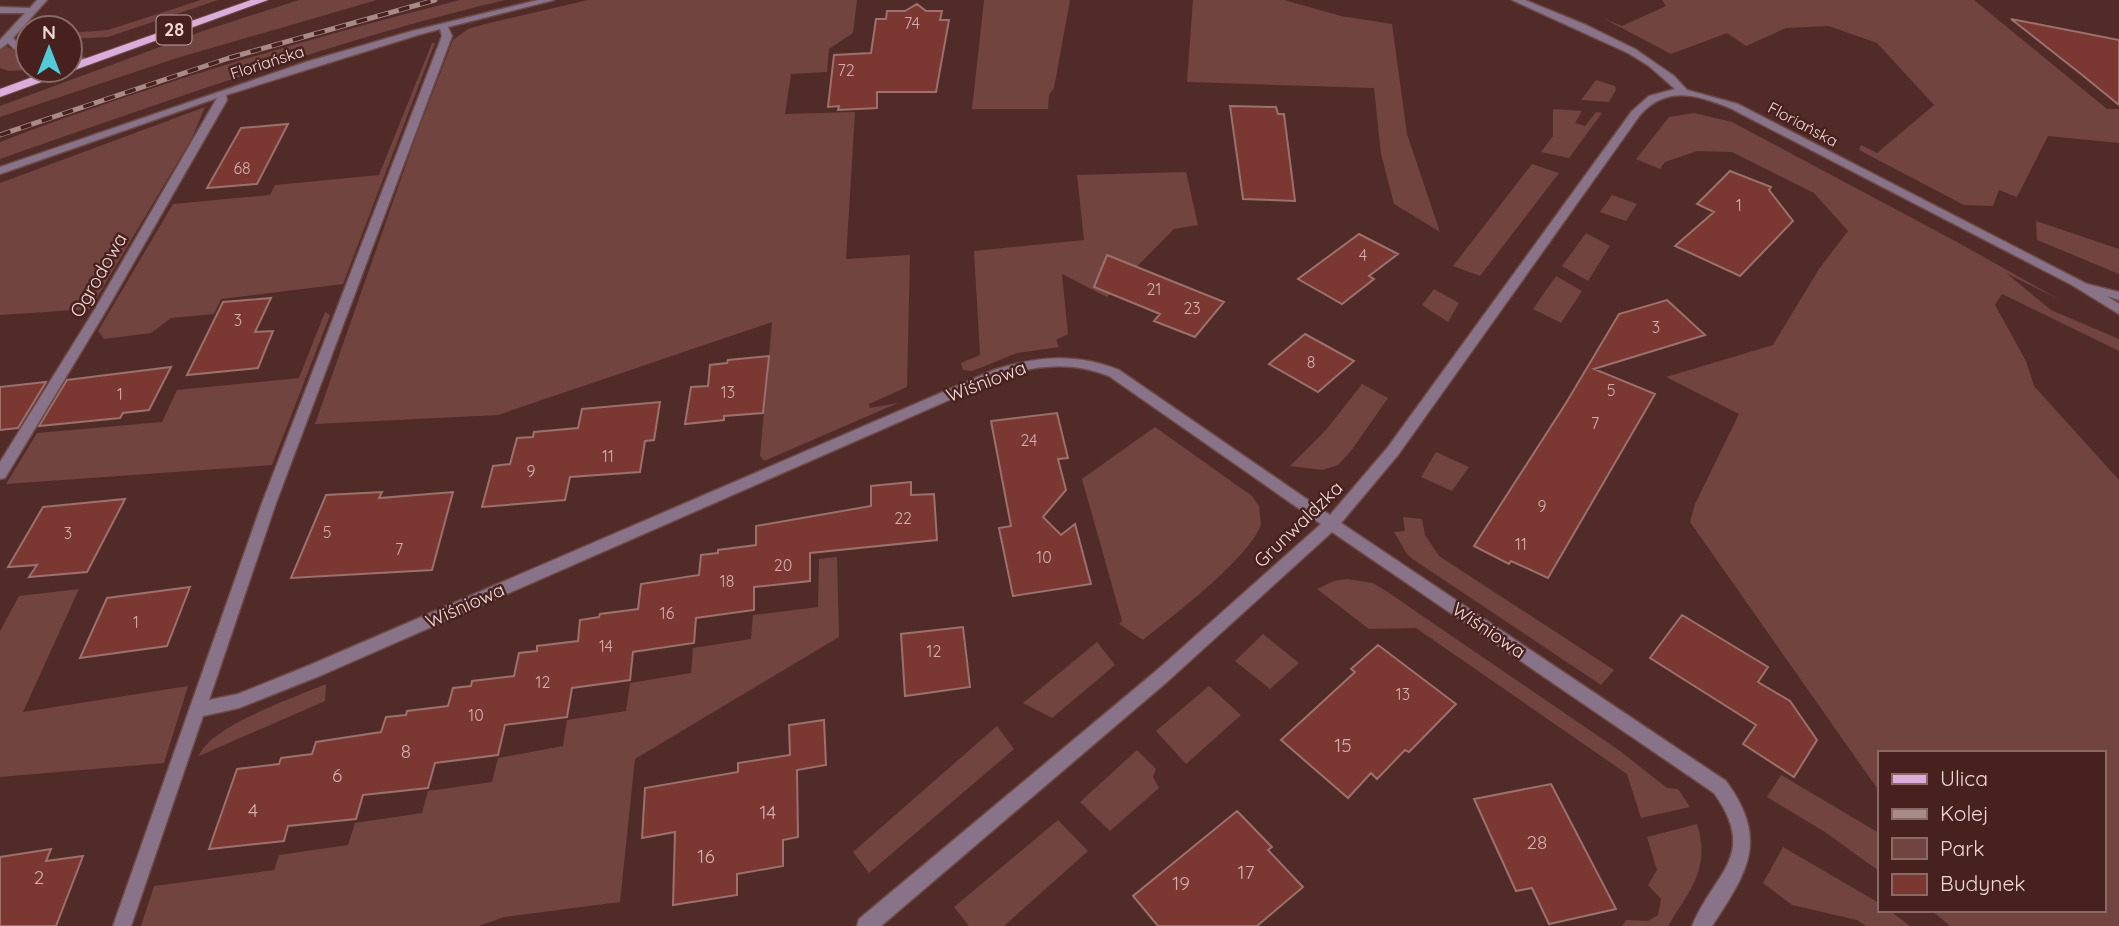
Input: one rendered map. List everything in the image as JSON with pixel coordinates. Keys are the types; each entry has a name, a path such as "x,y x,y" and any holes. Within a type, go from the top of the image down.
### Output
{"main road":[{"name":"28","path":"84,63 262,0"},
{"path":"0,93 25,84"}],"street":[{"path":"0,46 42,0"},
{"name":"Floriańska","path":"0,172 221,93 443,26 549,0"},
{"name":"Floriańska","path":"1517,0 1569,21 1638,57 1672,78 1684,93 1734,106 2076,282 2119,310"},
{"path":"0,10 33,11"},
{"path":"122,926 269,503 447,36 443,26"},
{"path":"9,39 14,44"},
{"name":"Ogrodowa","path":"0,474 189,158 222,100 221,93"},
{"name":"Grunwaldzka","path":"866,926 1162,676 1331,524 1390,455 1636,113 1655,96 1684,93"},
{"name":"Floriańska","path":"2076,282 2119,296"},
{"name":"Wiśniowa","path":"196,710 239,701 316,670 999,373 1031,363 1085,363 1114,373 1331,524 1720,787 1740,815 1744,845 1726,887 1701,926"}],"green space":[{"path":"201,0 218,0 108,37 84,38 84,32 108,30"},
{"path":"299,0 377,0 177,58 0,117 0,106 60,84 84,84 84,75 206,30"},
{"path":"460,0 505,0 314,53 0,159 0,142 113,101 286,47"},
{"path":"588,0 857,0 853,33 829,49 827,72 791,74 785,114 855,112 846,259 910,255 907,387 869,404 870,408 898,403 764,461 760,456 772,322 498,415 315,424 416,136 453,40 468,29"},
{"path":"984,0 1070,0 1048,109 972,109"},
{"path":"1193,0 1284,0 1341,16 1392,24 1407,134 1440,232 1394,204 1381,154 1374,88 1187,82"},
{"path":"1662,0 1974,0 2107,109 2119,109 2119,143 2048,136 2017,197 1999,190 1993,206 1964,205 1859,150 1861,145 1877,153 1934,105 1877,43 1829,26 1786,28 1746,46 1727,33 1671,54 1601,17 1622,26 1666,6"},
{"path":"432,43 435,43 343,284 221,299 214,314 171,318 151,333 104,339 98,331 173,204 270,195 275,185 379,175"},
{"path":"4,45 14,50 14,71 0,68 0,49"},
{"path":"1596,80 1615,86 1616,90 1609,102 1581,100"},
{"path":"205,107 192,138 90,309 0,315 0,183"},
{"path":"1553,109 1582,111 1575,123 1585,126 1596,112 1602,113 1569,158 1541,152 1553,136"},
{"path":"1694,113 1732,122 2062,301 2006,273 2051,310 2119,339 2119,351 2002,294 1995,305 2026,361 2034,386 2119,480 2119,926 1950,926 1933,912 2105,912 2105,751 1878,751 1878,790 1690,522 1695,504 1739,414 1666,377 1773,345 1819,269 1848,231 1814,193 1732,152 1697,151 1665,162 1660,169 1636,159 1669,117"},
{"path":"1532,164 1559,173 1480,276 1453,266"},
{"path":"1186,172 1198,225 1174,229 1107,297 1062,274 1068,334 1056,340 1059,347 1017,353 972,371 963,370 961,363 980,355 974,251 1084,240 1077,175"},
{"path":"1612,195 1637,204 1626,221 1600,212"},
{"path":"2036,221 2119,249 2119,274 2037,240"},
{"path":"1586,233 1610,246 1588,281 1562,266"},
{"path":"1556,276 1582,291 1561,323 1533,309"},
{"path":"1434,289 1459,303 1448,322 1422,305"},
{"path":"325,312 330,315 272,465 6,484 37,433 162,422 177,390 299,378"},
{"path":"1362,384 1388,398 1351,451 1338,465 1322,470 1290,466 1326,430"},
{"path":"1155,427 1252,496 1259,506 1261,525 1241,555 1225,571 1143,640 1119,624 1122,621 1082,479"},
{"path":"1436,452 1469,467 1452,491 1421,477"},
{"path":"1403,517 1422,519 1425,535 1439,556 1614,670 1601,685 1414,560 1407,554 1394,532 1405,531"},
{"path":"837,557 839,637 635,759 620,902 504,917 479,926 141,926 154,886 274,870 279,855 348,845 355,823 422,813 428,791 492,782 498,758 563,746 567,720 626,711 630,683 691,673 693,648 751,639 753,615 818,607 819,559"},
{"path":"1347,579 1373,583 1386,591 1620,751 1667,788 1678,789 1690,807 1641,818 1627,774 1416,628 1369,629 1317,589 1334,581"},
{"path":"79,589 23,712 188,686 164,763 0,777 0,631 19,596"},
{"path":"1263,634 1299,663 1270,689 1235,661"},
{"path":"1097,642 1115,665 1052,718 1023,703"},
{"path":"326,684 325,701 199,756 206,745 236,723"},
{"path":"1209,686 1241,715 1186,764 1156,731"},
{"path":"997,726 1014,749 869,873 853,852"},
{"path":"1137,750 1156,769 1153,777 1159,788 1110,831 1080,802"},
{"path":"1781,775 1878,832 1878,870 1825,832 1767,797"},
{"path":"1058,820 1088,851 1004,926 969,926 954,907"},
{"path":"1697,824 1701,840 1700,866 1691,890 1668,926 1622,926 1626,920 1648,921 1658,915 1661,899 1648,885 1657,870 1647,837"},
{"path":"1783,847 1878,902 1878,912 1892,912 1910,926 1866,926 1857,920 1792,905 1763,883"}],"building":[{"path":"917,4 926,11 942,11 940,20 949,20 936,92 877,92 877,108 838,110 839,106 828,107 834,55 871,53 876,19 886,19 887,11 905,11"},
{"path":"2011,19 2119,40 2119,105 2081,74"},
{"path":"1230,106 1276,107 1278,114 1284,114 1295,201 1243,199"},
{"path":"288,124 257,184 207,188 241,128"},
{"path":"1730,171 1771,187 1769,190 1793,221 1740,276 1675,246 1714,212 1697,204"},
{"path":"1359,234 1398,254 1369,276 1374,279 1342,304 1298,279"},
{"path":"1107,255 1224,302 1195,337 1154,321 1160,314 1094,287"},
{"path":"271,298 255,332 273,331 258,368 187,375 223,302"},
{"path":"1667,300 1705,335 1594,369 1655,394 1548,578 1511,561 1509,564 1474,546 1566,403 1619,314"},
{"path":"1305,334 1354,361 1318,392 1269,364"},
{"path":"769,356 763,413 724,416 724,420 685,424 691,387 708,386 710,365 727,363 728,360"},
{"path":"171,367 149,410 123,413 120,418 39,426 67,380"},
{"path":"46,382 18,428 0,430 0,387"},
{"path":"660,402 654,440 645,441 640,472 570,477 565,500 482,507 493,466 510,464 517,438 533,437 534,432 578,428 582,409"},
{"path":"1057,413 1068,458 1058,459 1066,490 1043,517 1061,535 1075,524 1091,584 1013,596 999,528 1011,526 991,421"},
{"path":"911,482 911,495 934,494 937,540 810,553 810,581 754,587 754,610 696,618 694,643 633,652 630,680 572,688 567,717 505,725 498,755 435,763 428,788 363,795 356,819 288,826 284,841 209,849 237,769 279,764 281,758 312,754 316,742 381,732 386,717 406,715 407,711 448,706 453,688 471,686 472,681 514,676 519,653 537,651 537,646 578,641 580,620 599,617 600,614 638,609 641,584 699,575 701,555 756,545 756,526 871,506 871,486"},
{"path":"382,492 379,498 453,492 432,570 291,578 326,495"},
{"path":"125,499 87,572 29,577 37,565 8,567 43,507"},
{"path":"190,587 167,646 80,658 107,598"},
{"path":"1682,615 1768,667 1758,682 1790,701 1817,740 1794,777 1743,744 1756,725 1650,658"},
{"path":"963,627 970,687 905,696 901,634"},
{"path":"1378,645 1456,704 1409,752 1405,750 1377,779 1371,773 1348,798 1281,740 1355,672 1351,669"},
{"path":"824,720 826,765 797,770 798,837 783,840 783,866 737,874 737,895 673,905 675,832 642,838 645,788 738,772 738,763 790,755 789,725"},
{"path":"1551,784 1616,909 1549,924 1532,888 1516,891 1474,799"},
{"path":"1237,811 1272,847 1268,850 1303,887 1257,926 1158,926 1133,896"},
{"path":"51,849 46,861 83,856 56,926 0,926 0,857"}],"railway":[{"path":"0,135 229,58 435,0"}]}
